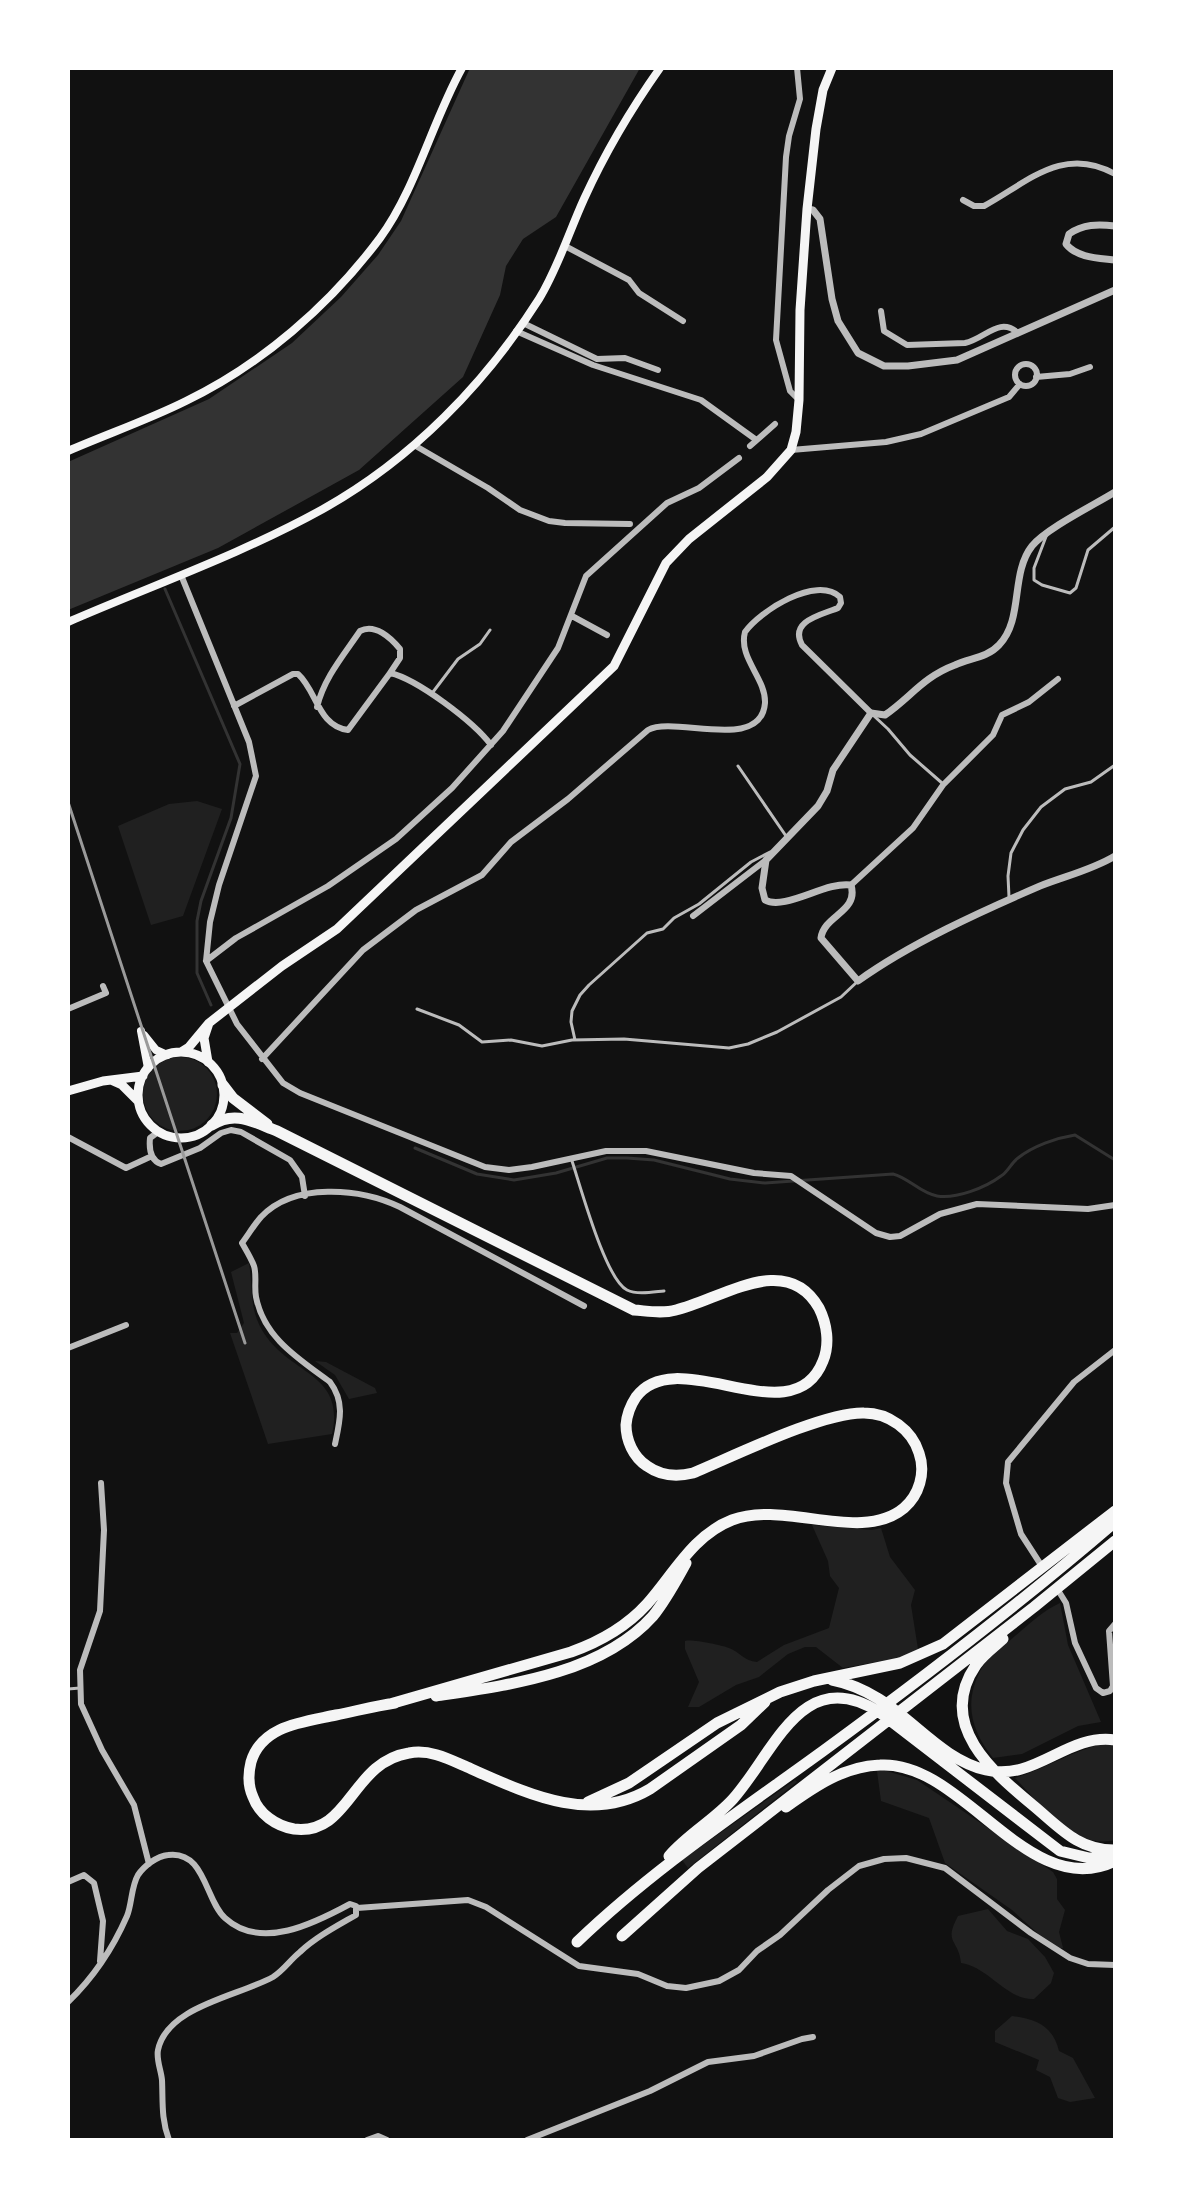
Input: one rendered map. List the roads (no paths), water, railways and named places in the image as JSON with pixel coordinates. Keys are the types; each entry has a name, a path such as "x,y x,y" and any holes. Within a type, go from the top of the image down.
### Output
{"highway":[{"path":"223,1085 233,1098 277,1131"},
{"path":"212,1125 224,1118 236,1117 277,1131 634,1310 677,1310 767,1280 786,1283 810,1296 821,1314 827,1334 823,1361 813,1377 799,1387 782,1392 680,1378 652,1384 638,1394 627,1415 627,1433 633,1452 645,1466 655,1471 683,1475 852,1413 873,1413 893,1420 916,1445 922,1462 917,1491 907,1505 880,1520 855,1522 779,1514 747,1516 722,1525 697,1544 654,1614 628,1639 595,1659 566,1669 467,1692 390,1704 284,1727 264,1739 255,1751 249,1778 251,1795 260,1810 284,1827 303,1829 321,1826 335,1817 372,1770 398,1755 417,1752 449,1759 535,1796 579,1805 611,1805 636,1798 741,1725 765,1702"},
{"path":"579,1805 615,1791 717,1723 797,1685 900,1663 943,1644 1115,1511"},
{"path":"622,1936 698,1868 1115,1522"},
{"path":"577,1942 656,1872 1034,1607 1115,1541"},
{"path":"1034,1607 977,1664 966,1686 964,1700 968,1732 980,1757 1000,1778 1078,1842 1115,1851"},
{"path":"828,1679 848,1683 878,1696 970,1766 1000,1773 1021,1771 1082,1741 1115,1740"},
{"path":"656,1872 678,1847 731,1801 795,1715 814,1702 836,1697 858,1701 879,1712 1060,1851 1089,1858 1115,1851"},
{"path":"753,1824 843,1773 883,1764 911,1769 939,1783 977,1813 1049,1861 1088,1867 1115,1861"}],"main road":[{"path":"68,451 185,402 219,384 287,335 325,299 387,227 462,68"},
{"path":"68,622 181,575 325,508 414,445 453,410 520,327 547,284 583,200 632,109 660,68"},
{"path":"68,1091 145,1072 167,1055 189,1047 209,1023 228,1007 337,929 614,666 666,563 689,539 767,477 791,450 799,400 800,310 807,209 816,129 823,90 832,68"},
{"path":"108,1081 122,1085 138,1101 148,1124 158,1132 186,1138 204,1132 220,1114 224,1100 223,1085 208,1062 204,1048 209,1023"},
{"path":"138,1101 145,1072 141,1031 156,1050 167,1055"},
{"path":"180,1052 208,1062"}],"street":[{"path":"797,68 800,97 786,157 776,340 790,391 799,400"},
{"path":"963,200 974,206 984,206 1043,170 1074,162 1103,167 1115,174"},
{"path":"807,209 813,210 820,219 838,321 858,353 876,364 908,366 957,360 1115,290"},
{"path":"1115,226 1099,224 1079,228 1069,234 1066,244 1070,250 1089,257 1115,260"},
{"path":"565,246 629,280 639,293 683,321"},
{"path":"881,311 884,331 907,345 965,343 1002,325 1010,326 1018,333"},
{"path":"520,327 597,359 625,358 658,370"},
{"path":"520,327 593,365 701,400 755,439"},
{"path":"1030,365 1036,377 1030,385 1020,384 1015,375 1019,366 1030,365"},
{"path":"1036,377 1070,374 1090,367"},
{"path":"791,450 886,442 921,434 1009,397 1020,384"},
{"path":"750,446 775,424"},
{"path":"414,445 520,510 549,521 630,524"},
{"path":"206,961 236,938 328,886 396,839 470,770 503,731 558,648 572,616 579,589 596,566 667,503 699,488 739,458"},
{"path":"262,1059 349,964 416,910 482,875 511,842 568,799 635,739 652,728 665,725 720,731 740,728 755,721 763,710 764,696 743,645 745,632 766,612 798,594 832,592 840,597 838,608 804,623 799,630 799,638 802,645 871,713 885,715 919,684 937,673 987,654 1000,645 1011,624 1021,571 1033,544 1115,492"},
{"path":"181,575 249,742 256,776 219,885 210,922 206,961 228,1007 262,1059 283,1083 300,1093 485,1167 509,1170 572,1161 606,1151 646,1151 754,1173 791,1176 876,1233 890,1237 900,1236 940,1214 977,1204 1088,1209 1115,1205"},
{"path":"572,616 607,635"},
{"path":"234,706 298,674 306,680 317,707 334,725 348,730 400,658 400,649 374,629 360,631 328,677 317,707"},
{"path":"390,673 401,676 472,724 491,745"},
{"path":"766,860 762,892 765,900 772,903 843,884 851,885 913,828 943,785 986,743 1002,715 1029,702 1058,679"},
{"path":"693,916 766,860 818,806 827,791 833,770 871,713"},
{"path":"851,885 851,902 823,929 821,938 858,981 893,958 980,913 1115,856"},
{"path":"69,1006 106,993 103,986"},
{"path":"158,1132 150,1138 152,1156 161,1164 192,1151 221,1133 231,1130 241,1132 290,1160 302,1177 305,1196"},
{"path":"68,1137 126,1168 152,1156"},
{"path":"335,1444 342,1411 335,1389 283,1346 264,1321 255,1295 254,1267 242,1243 262,1216 283,1204 305,1196 349,1192 388,1202 584,1306"},
{"path":"68,1348 126,1325"},
{"path":"1115,1350 1074,1382 1053,1404 1036,1430 1010,1457 1005,1477 1021,1534 1066,1603 1075,1643 1096,1688 1103,1693 1113,1686 1109,1631 1115,1624"},
{"path":"101,1483 104,1530 100,1611 82,1664 80,1688 85,1713 134,1805 149,1864"},
{"path":"68,2002 100,1964 127,1915 137,1877 163,1855 175,1854 187,1857 209,1888 222,1916 254,1932 301,1927 350,1904 357,1908 468,1900 486,1907 579,1966 638,1974 667,1986 686,1988 719,1981 739,1970 757,1951 780,1935 859,1866 884,1859 906,1858 945,1868 1031,1933 1070,1958 1088,1964 1115,1965"},
{"path":"68,1882 84,1875 94,1883 103,1921 100,1964"},
{"path":"169,2140 161,2111 162,2078 157,2052 168,2030 190,2012 271,1978 298,1953 356,1915 357,1908"},
{"path":"527,2140 650,2091 708,2062 754,2056 813,2037"},
{"path":"367,2140 378,2136 387,2140"}],"lane":[{"path":"1047,534 1034,568 1034,580 1070,593 1076,588 1088,550 1115,527"},
{"path":"431,695 458,659 480,644 490,630"},
{"path":"871,713 943,785"},
{"path":"1009,901 1011,853 1041,807 1065,789 1091,782 1115,765"},
{"path":"738,766 788,839"},
{"path":"575,1040 572,1011 589,985 647,933 663,929 751,862 778,849"},
{"path":"417,1009 459,1025 482,1042 511,1040 542,1046 575,1040 624,1039 729,1048 777,1032 831,1003 858,981"},
{"path":"572,1161 593,1226 617,1283 633,1292 664,1291"},
{"path":"68,1689 80,1688"}],"waterway":[{"path":"165,589 240,764 231,818 201,901 197,921 197,973 211,1005"},
{"path":"415,1148 477,1174 514,1180 556,1173 607,1158 627,1158 654,1160 730,1179 765,1183 893,1174 937,1196 961,1194 987,1185 1024,1154 1068,1136 1075,1135 1115,1160"}],"railway":[{"path":"68,802 245,1343"}]}
